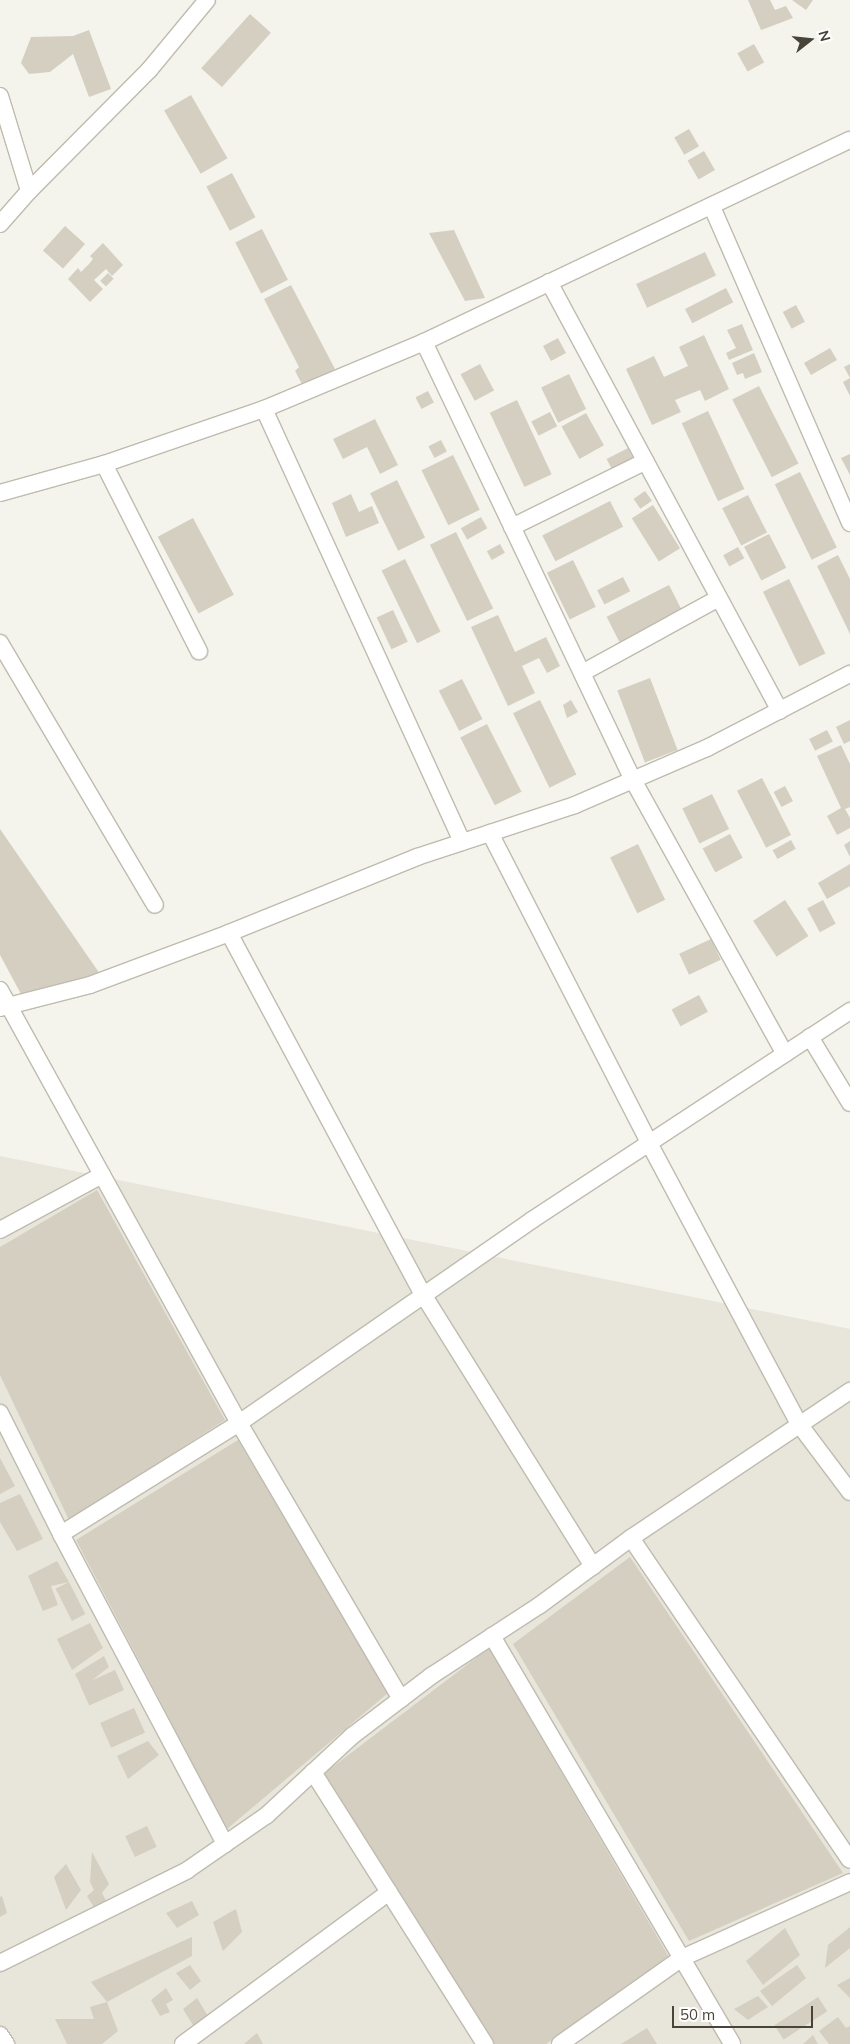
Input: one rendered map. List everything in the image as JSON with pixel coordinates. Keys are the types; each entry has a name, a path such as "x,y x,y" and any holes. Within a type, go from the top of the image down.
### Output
{"street":[{"path":"0,224 29,191 150,69 207,0"},
{"path":"0,96 29,191"},
{"path":"0,493 104,464 264,408 424,342 850,140"},
{"path":"712,207 850,523"},
{"path":"549,282 780,711"},
{"path":"424,342 633,780 785,1054"},
{"path":"264,408 462,842"},
{"path":"512,527 646,461"},
{"path":"104,464 200,651"},
{"path":"582,673 719,598"},
{"path":"0,643 155,905"},
{"path":"4,1007 90,985 416,857 575,805 707,748 850,674"},
{"path":"490,833 648,1143 799,1424 850,1492"},
{"path":"229,932 424,1296 593,1566"},
{"path":"0,990 4,1007 102,1175 239,1423 402,1698"},
{"path":"61,1534 239,1423 532,1220 850,1011"},
{"path":"810,1037 850,1103"},
{"path":"0,1230 102,1175"},
{"path":"0,1963 186,1871 267,1814 352,1736 402,1698 540,1605 632,1538 850,1391"},
{"path":"0,1413 61,1534 225,1844"},
{"path":"632,1538 850,1860"},
{"path":"492,1636 732,2044"},
{"path":"312,1772 485,2044"},
{"path":"560,2044 682,1958 850,1882"},
{"path":"183,2044 389,1892"},
{"path":"0,2035 6,2044"}],"shaded area":[{"path":"0,1156 850,1329 850,2044 0,2044"}],"building":[{"path":"748,0 770,0 775,10 786,6 793,18 761,30"},
{"path":"792,0 813,0 806,10"},
{"path":"250,14 271,33 222,87 201,68"},
{"path":"89,30 111,89 89,97 73,54 50,72 29,74 21,63 31,37 73,36"},
{"path":"754,44 764,62 748,72 737,53"},
{"path":"191,95 228,158 201,174 164,111"},
{"path":"689,129 699,146 684,155 674,138"},
{"path":"704,151 715,170 699,180 688,160"},
{"path":"232,173 255,217 230,231 206,187"},
{"path":"65,226 85,244 63,269 43,251"},
{"path":"262,229 288,280 261,293 235,243"},
{"path":"454,230 485,298 465,301 429,233"},
{"path":"103,243 123,265 112,276 106,269 94,280 103,289 90,302 68,279 78,268 81,272 89,264 93,259 90,256"},
{"path":"705,252 716,276 647,308 636,284"},
{"path":"108,273 114,279 106,286 100,281"},
{"path":"291,285 335,369 303,386 295,371 299,367 264,299"},
{"path":"726,288 733,302 692,323 685,309"},
{"path":"796,305 805,322 792,329 783,312"},
{"path":"742,324 753,350 729,360 726,353 736,348 727,330"},
{"path":"704,335 729,389 705,401 700,390 675,400 681,412 652,425 626,369 654,356 664,377 688,366 679,347"},
{"path":"558,338 566,353 551,361 543,346"},
{"path":"830,348 837,360 811,375 804,363"},
{"path":"754,353 762,372 745,379 743,373 737,375 732,363"},
{"path":"480,364 494,390 475,401 461,374"},
{"path":"850,364 850,378 844,367"},
{"path":"569,374 586,409 558,423 541,388"},
{"path":"850,378 850,396 843,382"},
{"path":"759,386 798,464 772,477 732,400"},
{"path":"428,391 434,403 421,409 416,397"},
{"path":"517,400 552,474 524,487 490,413"},
{"path":"708,411 744,489 718,501 682,423"},
{"path":"550,412 557,426 539,436 531,422"},
{"path":"586,413 604,445 579,459 562,427"},
{"path":"375,419 398,465 380,474 367,447 343,459 333,439"},
{"path":"441,440 447,452 434,458 429,446"},
{"path":"628,448 633,458 612,469 607,459"},
{"path":"850,454 850,475 841,458"},
{"path":"453,455 480,510 448,525 422,470"},
{"path":"800,472 837,547 812,560 775,484"},
{"path":"397,480 425,538 398,551 370,493"},
{"path":"645,491 652,501 640,509 634,499"},
{"path":"351,494 359,512 372,506 379,523 346,537 332,503"},
{"path":"748,495 767,532 741,546 722,508"},
{"path":"610,501 623,527 555,561 542,536"},
{"path":"653,505 680,548 659,561 632,518"},
{"path":"481,517 487,528 467,540 461,528"},
{"path":"193,518 234,595 199,614 158,537"},
{"path":"456,532 493,608 467,621 430,545"},
{"path":"769,534 786,568 761,581 744,547"},
{"path":"500,544 505,553 492,560 487,551"},
{"path":"738,547 744,558 729,567 723,555"},
{"path":"838,555 850,579 850,634 817,566"},
{"path":"405,559 441,632 417,643 382,570"},
{"path":"573,560 596,607 570,619 547,573"},
{"path":"623,577 630,591 604,604 597,590"},
{"path":"789,579 825,654 799,666 763,592"},
{"path":"669,585 684,614 622,646 607,617"},
{"path":"393,610 408,642 391,649 377,618"},
{"path":"498,615 515,652 546,637 560,666 547,673 539,658 522,666 535,693 508,706 471,627"},
{"path":"650,678 678,750 645,762 617,691"},
{"path":"462,679 482,719 459,731 439,691"},
{"path":"540,700 576,775 549,788 513,713"},
{"path":"571,700 578,712 567,718 563,705"},
{"path":"850,720 850,741 844,744 836,727"},
{"path":"487,724 522,792 495,805 460,738"},
{"path":"827,730 833,742 815,751 809,739"},
{"path":"841,745 850,764 850,807 845,809 850,818 850,828 837,835 827,816 841,808 817,756"},
{"path":"762,778 791,835 766,848 737,791"},
{"path":"785,786 793,801 782,807 774,792"},
{"path":"712,794 729,829 699,844 682,808"},
{"path":"0,829 100,974 21,994 0,955"},
{"path":"730,834 743,858 715,872 703,849"},
{"path":"791,840 796,849 777,859 773,850"},
{"path":"850,841 850,857 844,845"},
{"path":"638,844 665,900 637,913 610,858"},
{"path":"850,864 850,886 827,899 818,883"},
{"path":"785,900 808,936 777,957 753,921"},
{"path":"823,900 836,924 820,932 807,908"},
{"path":"711,939 721,960 689,975 679,954"},
{"path":"699,995 708,1012 681,1026 672,1010"},
{"path":"97,1190 225,1420 69,1520 0,1375 0,1247"},
{"path":"238,1440 388,1693 227,1829 76,1540"},
{"path":"0,1458 15,1486 0,1494"},
{"path":"20,1494 43,1539 17,1551 0,1522 0,1503"},
{"path":"630,1557 843,1873 689,1941 513,1644"},
{"path":"57,1561 69,1582 51,1586 58,1605 43,1611 28,1576"},
{"path":"69,1582 85,1614 72,1621 56,1589"},
{"path":"90,1623 103,1648 72,1670 57,1639"},
{"path":"489,1648 669,1957 546,2044 493,2044 322,1775"},
{"path":"104,1656 109,1667 82,1688 75,1674"},
{"path":"115,1670 124,1690 89,1706 80,1685"},
{"path":"134,1708 145,1733 111,1748 100,1723"},
{"path":"148,1741 159,1755 128,1779 117,1756"},
{"path":"147,1826 157,1847 135,1857 125,1836"},
{"path":"92,1852 109,1884 102,1893 108,1904 95,1909 87,1896 94,1890 90,1882"},
{"path":"66,1864 81,1890 66,1910 54,1877"},
{"path":"2,1896 7,1913 0,1917 0,1897"},
{"path":"192,1901 199,1915 177,1928 166,1913"},
{"path":"236,1909 242,1932 223,1951 213,1922"},
{"path":"850,1927 850,1948 825,1968 828,1945"},
{"path":"785,1928 800,1955 763,1985 746,1961"},
{"path":"192,1937 192,1956 107,2002 91,1982"},
{"path":"190,1965 201,1981 190,1990 176,1973"},
{"path":"797,1965 806,1978 772,2006 760,1991"},
{"path":"850,1978 850,1998 837,1985"},
{"path":"166,1988 173,2000 166,2004 170,2012 160,2016 151,2000"},
{"path":"758,1996 768,2007 748,2020 734,2009"},
{"path":"818,1997 827,2011 784,2040 774,2025"},
{"path":"197,1998 208,2016 194,2027 183,2009"},
{"path":"107,2002 118,2031 102,2044 67,2044 55,2019 94,2019 90,2007"},
{"path":"838,2017 846,2028 850,2026 850,2044 829,2044 819,2031"},
{"path":"647,2028 657,2044 621,2044"},
{"path":"257,2033 263,2044 244,2044"},
{"path":"813,2035 818,2044 803,2044"}]}
